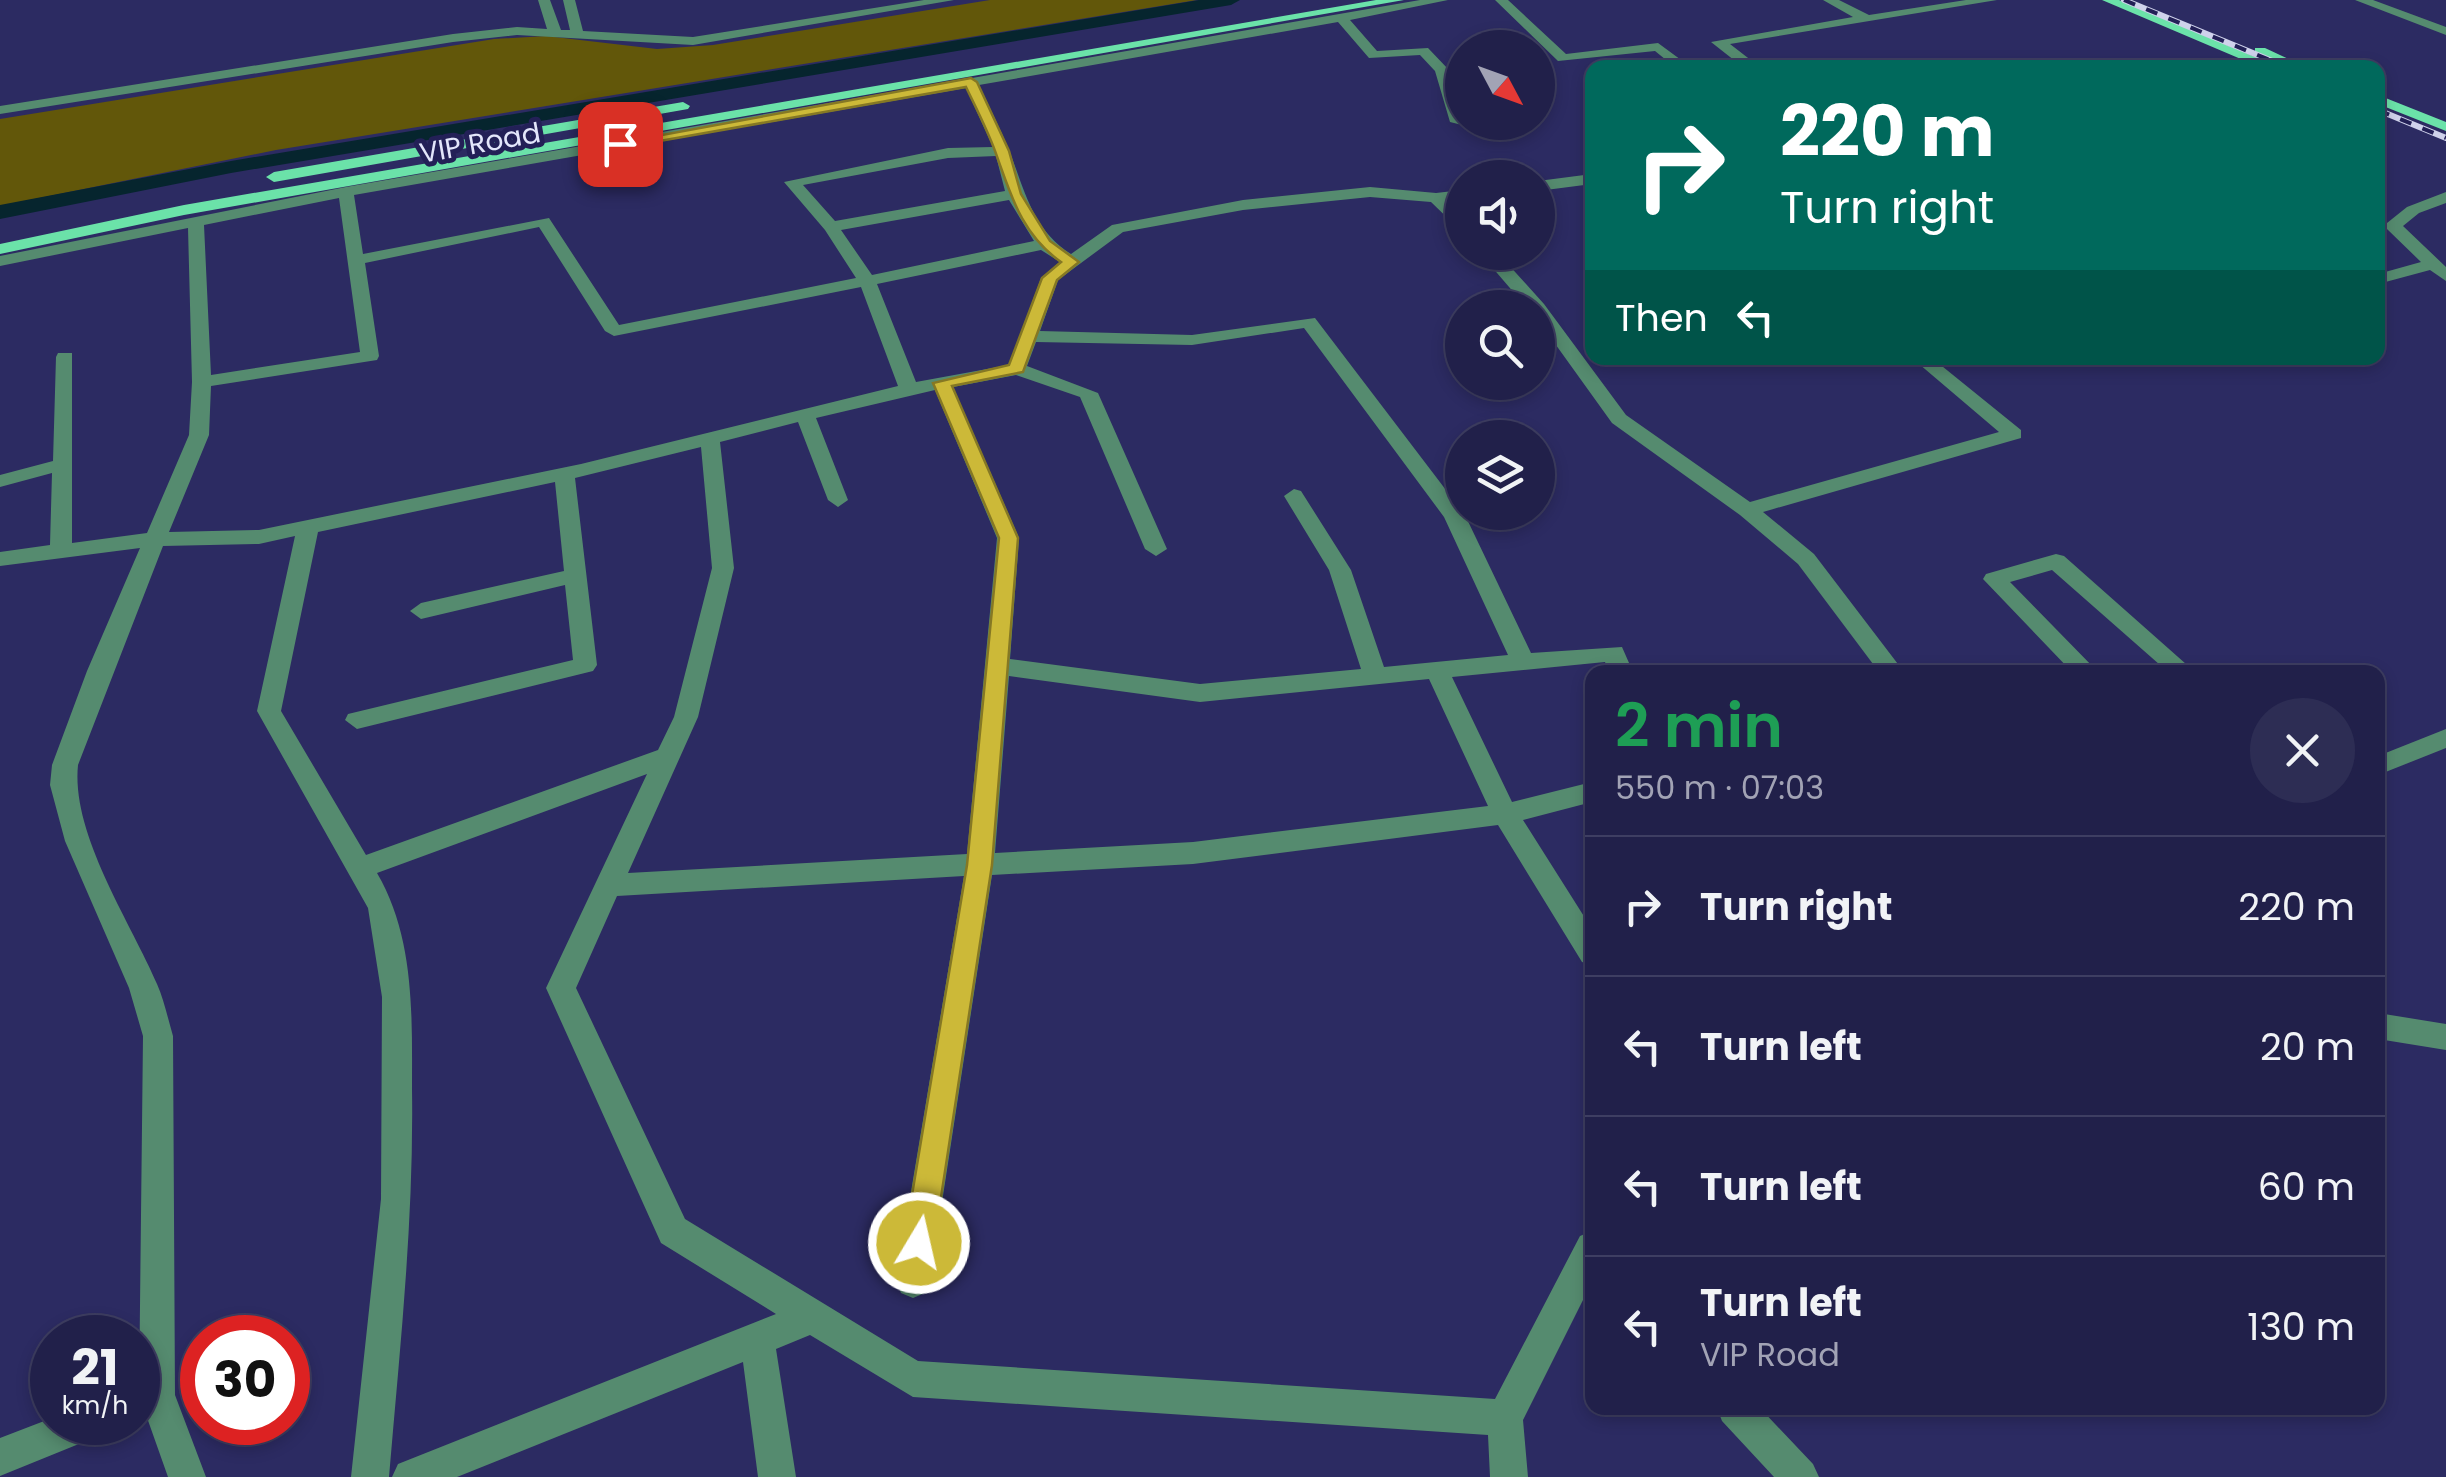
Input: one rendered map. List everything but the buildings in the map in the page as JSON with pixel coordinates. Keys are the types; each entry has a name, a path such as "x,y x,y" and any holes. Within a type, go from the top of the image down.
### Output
{"main road":[{"name":"VIP Road","path":"0,232 409,152 1314,0"},
{"name":"VIP Road","path":"0,249 184,210 1254,29 1398,0"},
{"path":"2108,0 2254,60"},
{"path":"2134,0 2281,60"},
{"path":"2385,102 2446,128"},
{"path":"2385,113 2446,138"}],"street":[{"path":"544,0 553,26"},
{"path":"568,0 576,27"},
{"path":"0,100 448,29 553,26 691,32 890,0"},
{"path":"576,27 694,40 948,0"},
{"name":"VIP Road","path":"0,261 346,192 1254,29 1442,0"},
{"path":"1501,0 1563,58 1658,47 1675,60"},
{"path":"1830,0 1867,19"},
{"path":"1743,60 1718,42 1990,0"},
{"path":"2361,0 2446,31"},
{"path":"1340,18 1374,55 1423,51 1442,70 1445,80"},
{"path":"0,110 453,38 553,26"},
{"path":"971,82 1002,151 1014,194 1044,244 1071,262"},
{"path":"909,389 866,281 831,227 792,182 948,154 1002,151"},
{"path":"1555,184 1585,180"},
{"path":"202,382 370,356 346,192"},
{"path":"1016,368 1050,278 1118,228 1243,205 1370,192 1445,197"},
{"path":"831,227 1014,194"},
{"path":"2440,270 2385,228 2413,210 2446,197"},
{"path":"1436,198 1445,208"},
{"path":"150,1315 158,1036 144,988 78,841 62,785 65,765 99,671 199,434 202,382 196,220"},
{"path":"356,260 542,221 614,331 1044,244"},
{"path":"1503,270 1521,290"},
{"path":"2385,278 2440,270"},
{"path":"1029,336 1192,340 1309,322 1454,515 1490,585 1522,662"},
{"path":"1555,332 1619,419 1748,510 1806,559 1887,665"},
{"path":"61,551 65,357"},
{"path":"1748,510 2014,434 1930,365"},
{"path":"0,559 153,539 259,537 564,473 806,418 909,389 1016,368 1088,393 1156,549"},
{"path":"913,1281 980,865 1008,538 942,383"},
{"path":"806,418 838,500"},
{"path":"710,440 723,568 686,717 561,988 673,1232 912,1379 1505,1418"},
{"path":"0,480 60,465"},
{"path":"357,720 584,666 564,473"},
{"path":"1294,496 1340,570 1375,676"},
{"path":"308,527 268,711 382,907 397,997 398,1199 370,1477"},
{"path":"2079,665 1994,578 2056,561 2175,665"},
{"path":"422,611 572,576"},
{"path":"998,666 1200,693 1614,652 1619,665"},
{"path":"1437,670 1505,814 1585,942"},
{"path":"2385,763 2446,738"},
{"path":"358,869 667,757"},
{"path":"608,886 1193,853 1505,814 1585,794"},
{"path":"2385,1027 2446,1037"},
{"path":"1508,1477 1505,1418 1585,1265"},
{"path":"411,1477 812,1317"},
{"path":"757,1338 777,1477"},
{"path":"1742,1415 1800,1477"},
{"path":"160,1425 186,1477"},
{"path":"0,1457 30,1445"}],"shaded area":[{"path":"990,0 1197,0 276,150 0,206 0,119 494,39 546,36 657,49 713,45"}],"waterway":[{"path":"0,212 231,167 1231,0"}],"railway":[{"path":"2124,0 2270,60"},
{"path":"2385,113 2446,138"}],"route":[{"path":"620,144 971,82 1002,151 1014,194 1044,244 1071,262 1050,278 1016,368 942,383 1008,538 980,865 919,1243"}]}
